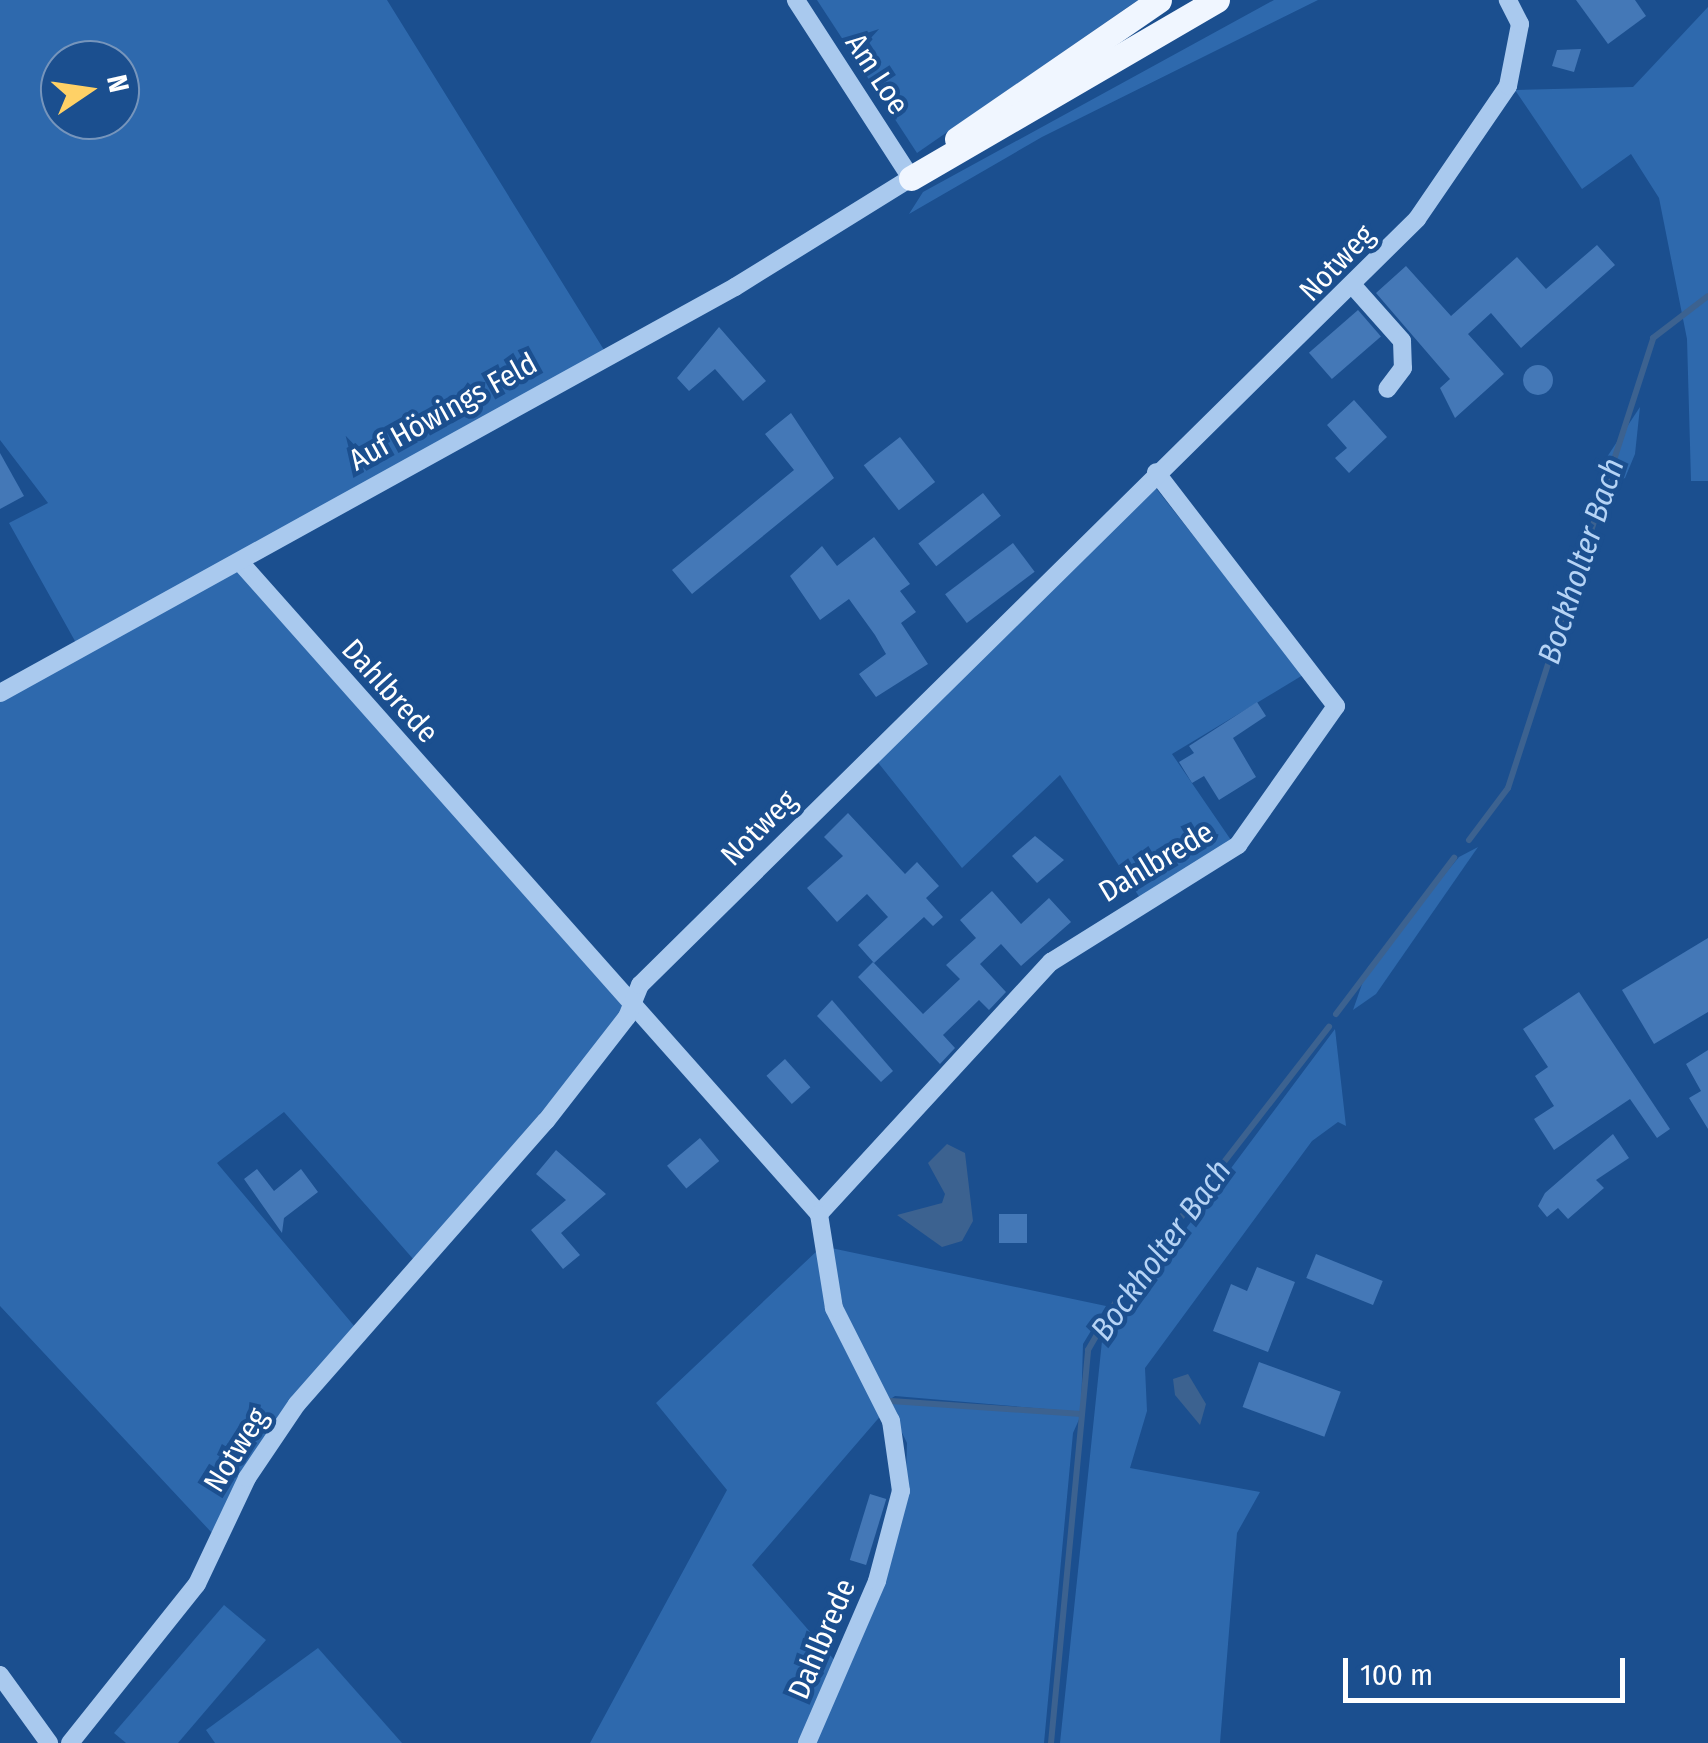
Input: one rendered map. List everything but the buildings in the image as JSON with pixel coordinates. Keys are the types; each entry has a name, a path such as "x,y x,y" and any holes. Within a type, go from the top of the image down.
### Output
{"main road":[{"name":"Auf Höwings Feld","path":"912,178 982,116 1160,0"},
{"name":"Auf Höwings Feld","path":"912,178 1174,10 1216,0"}],"street":[{"name":"Am Loe","path":"796,0 912,178"},
{"name":"Notweg","path":"70,1743 197,1584 247,1478 297,1404 546,1121 627,1017 630,1002 1156,472 1355,288 1417,219 1508,86 1520,24 1508,0"},
{"name":"Auf Höwings Feld","path":"0,693 735,287 912,178"},
{"path":"1355,288 1402,341 1403,368 1387,388"},
{"name":"Dahlbrede","path":"819,1214 1051,962 1238,845 1336,706 1156,472"},
{"name":"Dahlbrede","path":"240,562 819,1214 834,1308 891,1421 901,1491 877,1581 807,1743"},
{"path":"0,1675 49,1743"}],"shaded area":[{"path":"0,0 387,0 609,358 240,562 625,1002 623,1017 414,1260 284,1112 217,1163 355,1327 212,1533 0,1306 0,693 80,650 9,523 48,503 0,440"},
{"path":"817,0 1138,0 917,153"},
{"path":"1274,0 1318,0 1042,137 909,214 923,192"},
{"path":"1708,7 1708,481 1691,481 1687,339 1659,198 1631,154 1582,189 1515,90 1633,87"},
{"path":"1640,407 1635,454 1625,478 1613,483 1603,463"},
{"path":"1155,487 1303,675 1172,754 1233,843 1140,898 1060,775 962,868 876,760"},
{"path":"1478,847 1376,994 1353,1010 1368,967 1459,857"},
{"path":"1335,1029 1346,1126 1338,1122 1312,1141 1145,1368 1147,1411 1130,1468 1260,1492 1237,1533 1220,1743 1060,1743 1102,1341"},
{"path":"947,1144 965,1153 973,1221 962,1241 942,1247 897,1215 942,1203 945,1194 928,1163"},
{"path":"831,1248 1106,1306 1083,1344 1081,1412 895,1396 889,1400 1081,1415 1073,1433 1044,1743 812,1743 905,1510 907,1443 845,1315"},
{"path":"819,1249 883,1413 752,1565 837,1663 804,1743 590,1743 727,1490 656,1403"},
{"path":"1188,1374 1206,1404 1200,1425 1175,1395 1173,1379"},
{"path":"224,1605 266,1640 178,1743 126,1743 114,1733"},
{"path":"318,1648 402,1743 215,1743 206,1730"}],"waterway":[{"name":"Bockholter Bach","path":"1469,840 1508,788 1653,338 1708,296"},
{"name":"Bockholter Bach","path":"1336,1014 1454,858"},
{"name":"Bockholter Bach","path":"1051,1743 1088,1350 1117,1300 1329,1027"},
{"path":"891,1401 1082,1414"}]}
